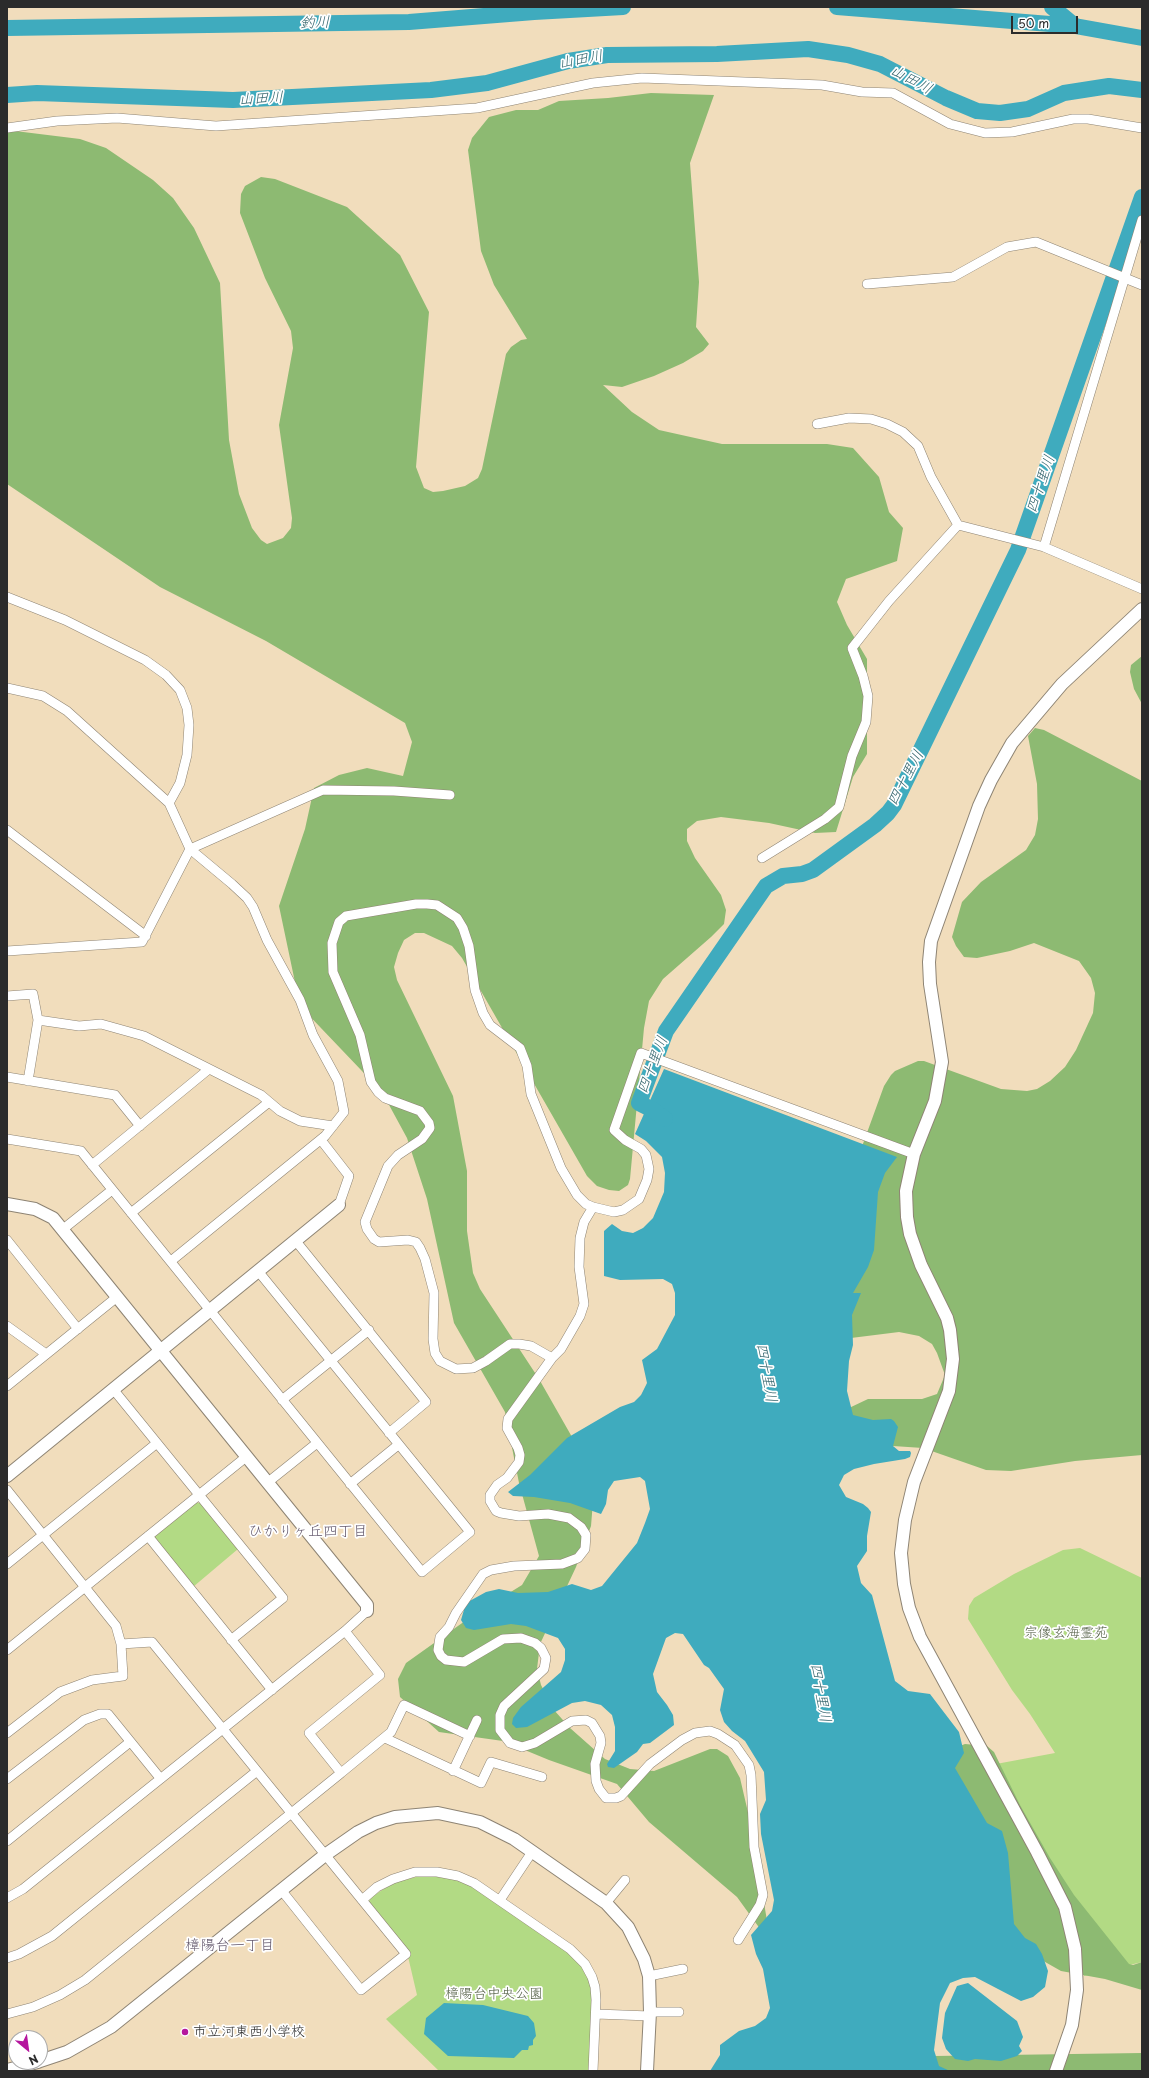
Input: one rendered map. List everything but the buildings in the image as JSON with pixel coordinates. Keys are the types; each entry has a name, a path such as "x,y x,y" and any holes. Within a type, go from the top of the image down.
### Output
{"street":[{"path":"7,128 57,121 117,118 216,126 477,108 593,83 642,78 822,85 862,92 893,94 950,124 985,133 1012,132 1073,119 1088,119 1142,128"},
{"path":"1132,127 1142,135"},
{"path":"1044,547 1123,279 1142,220"},
{"path":"867,284 953,277 1007,248 1036,242 1123,279 1142,285"},
{"path":"818,424 849,418 871,419 887,424 903,432 918,446 931,477 958,525 1044,547 1142,589"},
{"path":"762,858 825,819 839,807 852,756 866,722 868,696 863,676 852,648 889,600 958,525"},
{"path":"7,597 65,620 144,660 166,675 180,690 187,708 187,755 180,783 169,803"},
{"path":"1056,2071 1072,2025 1078,1990 1075,1949 1065,1907 920,1637 909,1608 904,1584 902,1553 905,1520 914,1482 947,1398 953,1359 950,1330 946,1318 921,1265 910,1234 907,1217 906,1191 914,1154 935,1101 942,1062 930,984 929,962 931,941 978,806 1012,743 1062,684 1142,609"},
{"path":"7,688 43,696 67,710 169,803 190,849 232,884 247,898 253,907 266,940 300,1000 313,1035 338,1081 344,1112 321,1140 171,1261"},
{"path":"7,951 142,942 190,849 323,790 394,791 450,795"},
{"path":"7,830 146,936"},
{"path":"552,1358 531,1346 510,1344 486,1361 473,1368 456,1369 440,1361 435,1354 433,1339 434,1293 425,1259 420,1248 416,1242 408,1240 380,1242 374,1239 367,1229 365,1222 388,1166 398,1155 422,1139 430,1128 429,1123 420,1111 385,1098 378,1092 371,1082 360,1035 333,972 332,943 339,922 346,916 416,904 437,905 457,918 470,946 475,990 483,1013 490,1025 520,1048 527,1066 531,1094 561,1168 577,1195 586,1204 593,1207 614,1212 623,1210 638,1199 647,1180 649,1169 646,1155 641,1149 625,1140 614,1130 641,1053 914,1154"},
{"path":"7,996 33,994 38,1020 28,1081"},
{"path":"38,1020 79,1026 101,1024 144,1036 261,1095 280,1111 300,1121 333,1126"},
{"path":"92,1165 209,1069"},
{"path":"7,1077 115,1095 140,1126"},
{"path":"131,1213 269,1102"},
{"path":"7,1140 81,1151 422,1572 470,1532 258,1271"},
{"path":"7,1476 339,1205 349,1176 321,1140"},
{"path":"62,1230 112,1190"},
{"path":"7,1204 45,1212 53,1218 367,1605 367,1611 345,1631 23,1889 7,1898"},
{"path":"593,1207 584,1222 580,1238 579,1267 584,1304 580,1316 561,1349 552,1358 508,1419 507,1428 518,1448 520,1455 518,1462 507,1478 497,1485 490,1495 490,1501 496,1510 501,1513 519,1516 548,1514 569,1518 581,1527 586,1535 585,1548 578,1558 562,1564 514,1566 491,1570 483,1574 456,1613 449,1627 443,1632 438,1644 438,1650 441,1656 446,1660 464,1662 503,1639 521,1638 541,1648 546,1658 544,1669 504,1706 500,1715 500,1730 510,1743 522,1747 535,1743 572,1721 586,1720 592,1723 600,1736 601,1744 595,1764 596,1781 598,1789 606,1798 616,1798 621,1796 650,1764 682,1740 695,1733 710,1730 735,1745 748,1765 751,1775 754,1847 763,1895 760,1905 738,1940"},
{"path":"7,1240 78,1329"},
{"path":"295,1240 426,1402 389,1433"},
{"path":"7,1386 117,1297"},
{"path":"7,1326 46,1354"},
{"path":"282,1400 368,1330"},
{"path":"113,1389 283,1598 231,1640"},
{"path":"7,1564 156,1443"},
{"path":"267,1483 317,1443"},
{"path":"350,1484 398,1444"},
{"path":"7,1650 246,1457"},
{"path":"7,1490 116,1626 121,1644 123,1676 92,1680 60,1692 7,1732"},
{"path":"148,1536 272,1690"},
{"path":"340,1773 309,1733 380,1675 345,1631"},
{"path":"121,1644 152,1642 406,1954 361,1990 282,1891"},
{"path":"7,2014 33,2007 60,1995 85,1980 385,1738 391,1732 404,1705 470,1736"},
{"path":"7,1779 84,1720 100,1714 108,1714 160,1778"},
{"path":"453,1771 477,1720"},
{"path":"385,1738 481,1784 490,1762 542,1777"},
{"path":"7,1841 130,1742"},
{"path":"7,1958 29,1949 52,1936 257,1771"},
{"path":"48,2059 67,2052 111,2027 325,1855 358,1832 376,1823 414,1814 438,1813 480,1822 508,1836 606,1903 628,1927 644,1959 649,1976 650,2014 647,2071"},
{"path":"500,1900 532,1852"},
{"path":"362,1900 377,1887 393,1879 416,1872 437,1872 458,1876 474,1883 500,1900 577,1954 592,1977 596,2000 593,2071"},
{"path":"606,1903 625,1880"},
{"path":"649,1976 683,1969"},
{"path":"596,2014 650,2014 679,2012"}],"green space":[{"path":"651,93 714,95 690,163 699,282 696,327 709,344 703,351 683,363 654,376 622,387 603,385 632,412 659,430 722,444 827,444 853,448 879,477 889,512 903,528 897,561 846,579 837,602 847,625 867,659 867,754 853,777 836,832 815,833 769,823 721,817 697,821 687,829 687,841 695,858 721,895 726,910 724,924 663,979 649,1001 644,1028 630,1179 628,1185 619,1191 609,1190 597,1186 587,1176 462,958 452,946 424,933 415,933 404,940 394,967 397,980 453,1096 467,1171 467,1231 473,1273 480,1289 539,1379 572,1437 594,1489 591,1526 576,1567 540,1644 537,1669 541,1685 554,1710 570,1728 605,1759 630,1769 654,1771 710,1749 717,1749 728,1756 740,1778 750,1821 771,1944 737,1897 649,1822 617,1784 549,1760 503,1741 439,1732 400,1697 398,1679 406,1663 472,1616 522,1585 539,1556 519,1483 505,1412 454,1323 427,1199 407,1138 382,1092 300,1006 279,906 305,829 314,788 339,775 367,768 403,776 412,742 405,723 266,641 160,587 7,484 7,130 80,139 106,148 153,180 173,198 194,228 220,283 229,440 239,494 252,528 261,540 267,544 283,538 291,528 292,518 279,425 293,348 291,331 265,278 240,213 241,194 245,186 261,177 275,179 347,207 400,255 429,312 416,467 424,488 433,492 465,486 478,478 482,469 506,354 511,347 521,340 527,339 494,285 481,251 468,150 472,138 489,117 516,110 538,110 559,101 608,98"},
{"path":"1142,656 1142,704 1134,689 1130,672 1131,665"},
{"path":"1035,728 1044,730 1142,781 1142,1455 1075,1461 1011,1471 986,1470 923,1448 893,1446 862,1441 849,1408 868,1399 922,1399 937,1394 945,1375 932,1344 919,1336 899,1332 803,1344 856,1163 884,1086 891,1075 895,1071 918,1061 924,1061 1001,1089 1027,1091 1037,1089 1050,1081 1065,1067 1076,1050 1093,1013 1095,993 1091,978 1079,961 1034,943 1010,951 977,958 964,957 956,946 952,937 962,902 981,882 1026,850 1035,835 1038,819 1037,784 1028,736"},
{"path":"196,1503 200,1503 238,1549 193,1587 155,1540 155,1536"},
{"name":"宗像玄海霊苑","path":"1080,1548 1142,1578 1142,1962 1084,1976 1083,1962 996,1764 1055,1753 1030,1714 1012,1690 968,1619 969,1606 974,1598 1014,1574 1063,1550"},
{"path":"965,1744 987,1746 994,1752 1020,1805 1050,1858 1074,1895 1129,1964 1133,1965 1142,1962 1142,1990 1105,1979 1061,1971 1031,1954 914,1817 957,1747"},
{"name":"樟陽台中央公園","path":"424,1875 458,1880 474,1887 566,1950 581,1966 589,1979 592,1995 590,2071 439,2071 386,2019 417,1995 406,1948 369,1902 370,1898 393,1883"},
{"path":"1142,2053 1142,2071 922,2071 934,2056"}],"water":[{"path":"664,1069 897,1157 885,1173 878,1192 874,1250 868,1267 853,1293 861,1293 852,1315 853,1345 849,1361 847,1391 853,1415 873,1420 891,1419 898,1427 893,1446 899,1451 910,1451 911,1453 910,1457 905,1459 854,1469 844,1475 839,1485 846,1497 863,1504 871,1512 867,1536 867,1551 857,1566 861,1583 872,1595 895,1681 908,1691 930,1694 959,1732 964,1753 955,1768 987,1823 1002,1831 1008,1853 1014,1924 1025,1938 1036,1944 1042,1954 1048,1971 1045,1987 1033,1997 1021,2001 975,1977 963,1978 950,1983 940,2003 934,2050 939,2066 950,2071 710,2071 720,2055 720,2045 739,2031 755,2026 766,2018 770,2008 763,1969 756,1954 751,1935 772,1911 774,1900 761,1834 760,1814 766,1800 764,1772 745,1741 732,1731 724,1722 720,1710 724,1689 709,1668 704,1665 683,1634 675,1633 666,1638 653,1674 657,1692 673,1715 674,1725 650,1743 643,1744 637,1752 614,1768 608,1767 607,1764 615,1751 615,1727 612,1715 601,1705 585,1701 572,1703 527,1727 516,1728 512,1724 513,1718 521,1707 561,1672 565,1660 565,1649 558,1638 526,1626 511,1624 474,1630 466,1628 461,1620 466,1603 486,1592 499,1589 518,1593 548,1592 572,1584 591,1590 602,1586 637,1543 645,1523 650,1509 645,1481 640,1477 614,1481 608,1490 606,1504 601,1514 570,1503 534,1497 513,1496 508,1492 530,1475 567,1438 620,1407 634,1402 641,1395 647,1383 642,1360 657,1349 675,1315 675,1293 672,1284 663,1279 620,1280 604,1276 604,1231 612,1224 622,1231 633,1233 643,1228 653,1218 664,1192 665,1173 662,1157 646,1141 635,1134"},
{"path":"968,1983 1017,2021 1023,2037 1019,2046 1022,2051 1017,2056 1001,2061 975,2059 968,2061 955,2059 946,2049 942,2038 945,2013 957,1986"},
{"path":"444,2003 483,2005 528,2016 534,2023 536,2036 533,2040 533,2045 529,2046 528,2050 522,2050 514,2058 448,2056 424,2034 426,2018"}],"waterway":[{"name":"釣川","path":"7,28 409,22 534,12 623,7"},
{"name":"釣川","path":"837,7 1075,26 1142,38"},
{"path":"1052,7 1075,26"},
{"name":"山田川","path":"7,95 37,93 233,100 431,90 487,83 568,61 607,55 717,54 808,49 848,55 880,64 946,98 977,111 1000,113 1028,109 1064,93 1109,86 1142,90"},
{"name":"四十里川","path":"665,1119 653,1110 639,1103 666,1031 766,886 783,876 802,874 813,870 875,825 894,805 1018,550 1142,197"}],"place":[{"name":"市立河東西小学校","path":"185,2032"}],"district":[{"name":"ひかりヶ丘四丁目","path":"308,1532"},
{"name":"樟陽台一丁目","path":"230,1946"}]}
